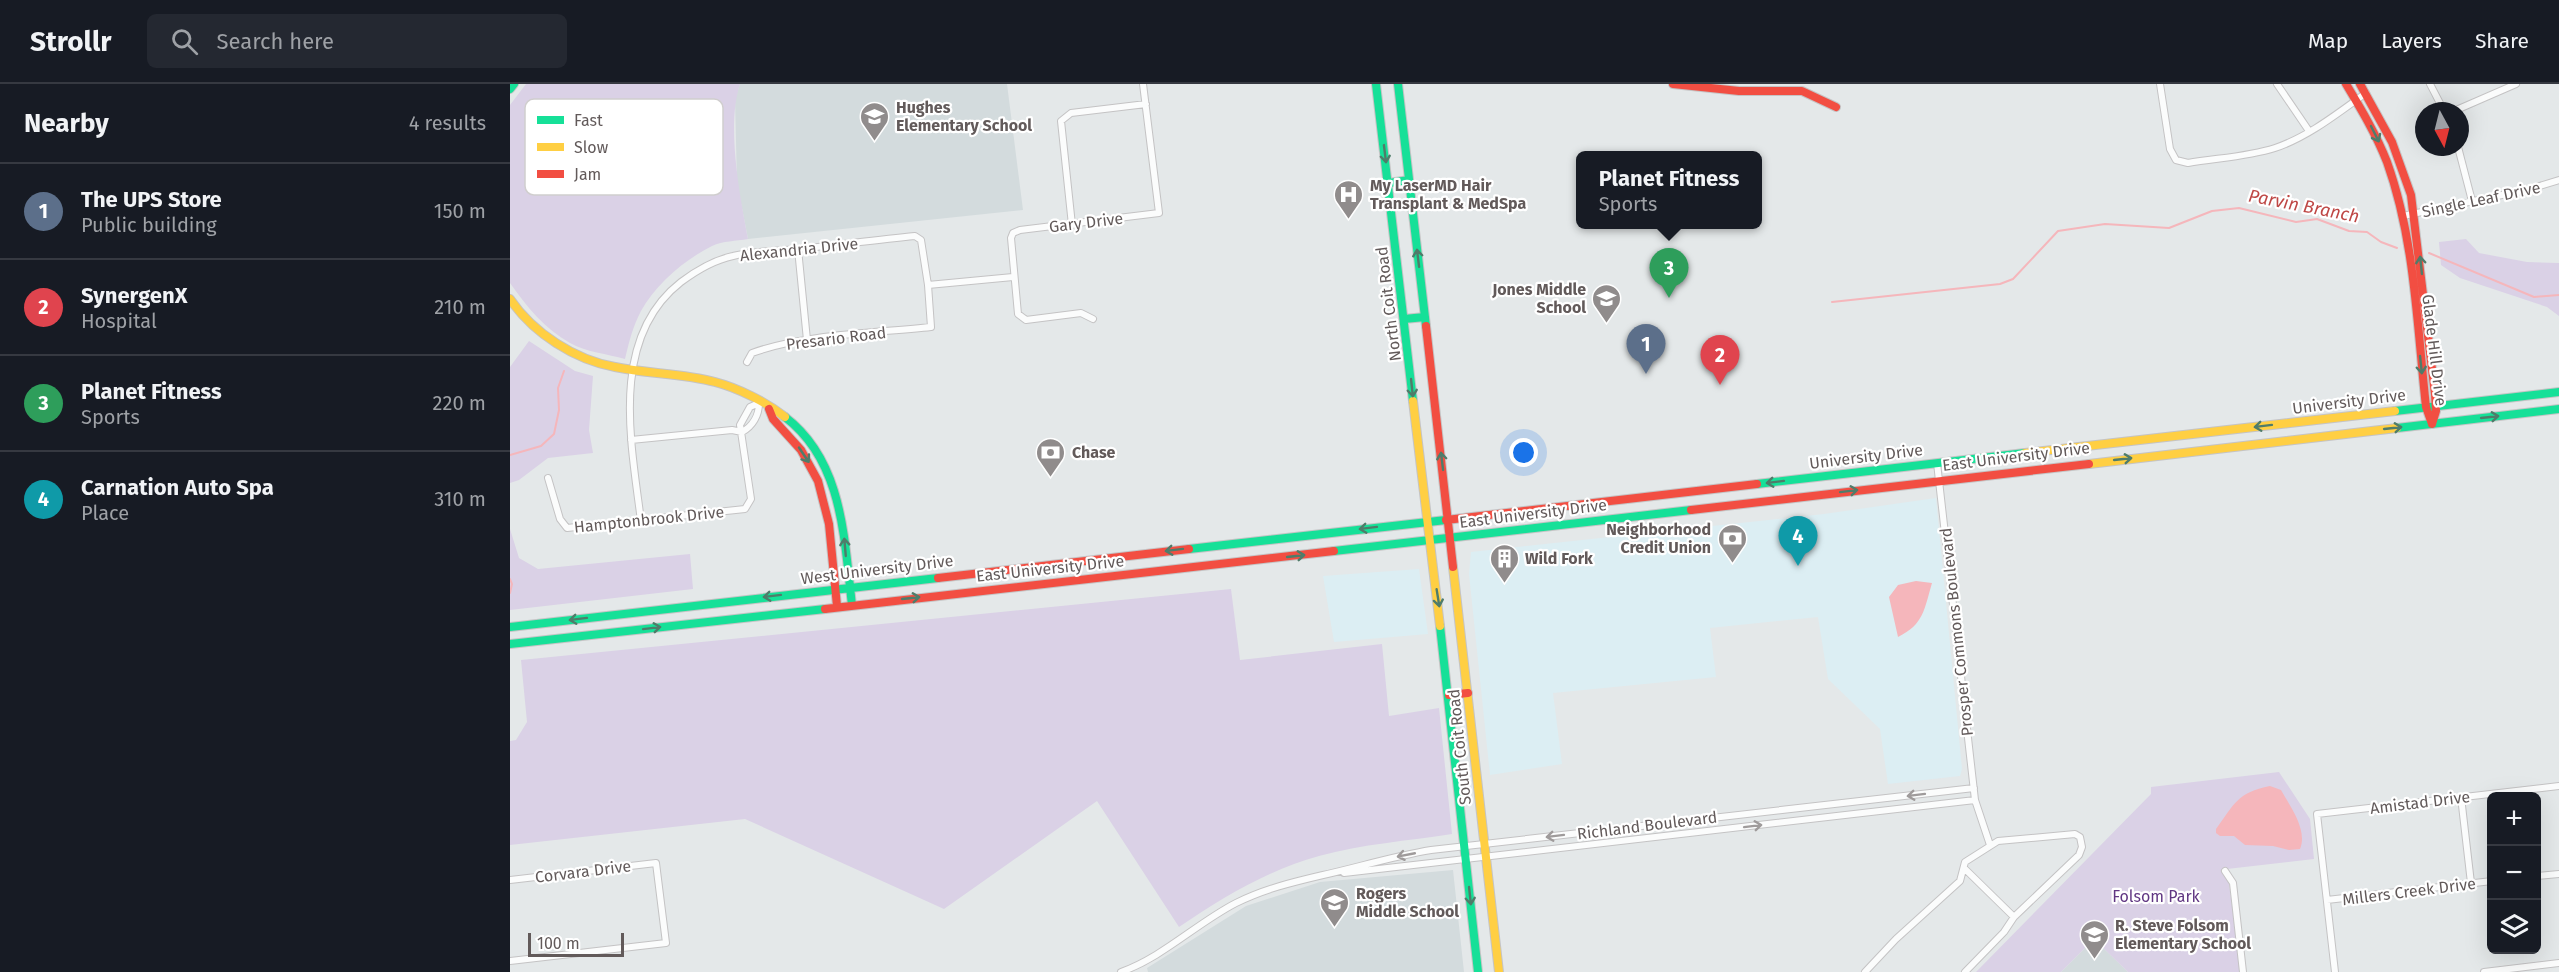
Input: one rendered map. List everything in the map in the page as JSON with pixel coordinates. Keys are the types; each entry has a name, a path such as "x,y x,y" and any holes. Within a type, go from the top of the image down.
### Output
{"main road":[{"path":"510,89 514,84"},
{"name":"North Coit Road","path":"1376,84 1426,521"},
{"path":"1398,84 1449,519"},
{"path":"1673,84 1739,91 1803,91 1836,107"},
{"name":"Glade Hill Drive","path":"2346,84 2357,99 2388,161 2403,216 2426,407 2432,424"},
{"name":"Glade Hill Drive","path":"2360,84 2398,156 2414,214 2436,406 2432,424"},
{"path":"1389,183 1409,180"},
{"path":"511,302 545,336 576,354 613,367 712,381 731,387 769,409 780,412 818,453 831,481 842,517 852,605"},
{"path":"1404,319 1425,316"},
{"name":"University Drive","path":"1426,521 2559,392"},
{"path":"769,409 773,419 801,450 819,481 830,524 837,606"},
{"name":"East University Drive","path":"510,644 2559,409"},
{"name":"South Coit Road","path":"1449,519 1499,972"},
{"name":"South Coit Road","path":"1426,521 1449,695 1478,972"},
{"name":"West University Drive","path":"510,627 1426,521"},
{"path":"1449,695 1468,693"}],"street":[{"path":"1072,225 1060,121 1071,113 1146,104 1143,84"},
{"path":"2160,84 2170,149 2176,160 2188,163 2268,150 2297,139 2366,93"},
{"path":"2277,84 2309,131"},
{"path":"2430,84 2439,102"},
{"path":"2469,104 2516,84"},
{"name":"Gary Drive","path":"1013,277 1011,242 1013,233 1020,230 1160,213 1146,104"},
{"path":"2460,156 2472,201"},
{"name":"Single Leaf Drive","path":"2403,216 2559,180"},
{"name":"Alexandria Drive","path":"641,521 631,440 630,404 633,370 635,354 652,312 668,292 695,271 715,261 736,255 918,238 921,240 928,285"},
{"path":"798,249 807,340"},
{"path":"928,285 1013,277 1018,314 1021,318 1026,320 1081,313 1093,319"},
{"name":"Presario Road","path":"747,362 752,353 807,340 931,327 928,285"},
{"path":"631,440 732,430 741,432 740,425 750,407 759,403"},
{"name":"Hamptonbrook Drive","path":"548,477 560,519 567,528 745,509 751,499 741,432"},
{"name":"Prosper Commons Boulevard","path":"1937,463 1975,800 1990,845"},
{"name":"Amistad Drive","path":"2327,900 2317,814 2559,786"},
{"name":"Richland Boulevard","path":"1121,972 1151,957 1239,902 1278,886 1407,854 1974,788"},
{"path":"2461,797 2471,883"},
{"name":"Richland Boulevard","path":"1323,875 1975,800"},
{"path":"1865,972 1904,931 1960,881 1965,862 1990,845 1998,841 2075,834 2080,837 2082,843 2079,855 2014,917 2004,932 1965,972"},
{"name":"Corvara Drive","path":"510,880 656,863 666,943 510,961"},
{"path":"1964,868 2014,917"},
{"path":"2225,871 2233,883 2243,972"},
{"path":"2541,876 2559,874"},
{"name":"Millers Creek Drive","path":"2327,900 2487,881"},
{"path":"2327,900 2335,972"},
{"path":"2484,972 2524,970 2559,963"}],"shaded area":[{"name":"Hughes Elementary School","path":"740,84 1007,84 1023,210 748,239 737,183 735,99"},
{"path":"1936,498 1962,769 1960,776 1888,784 1880,729 1828,679 1818,617 1710,628 1716,677 1553,693 1562,764 1490,775 1469,574 1471,552 1824,514"},
{"path":"1419,569 1428,634 1334,642 1323,576"},
{"path":"1916,581 1932,583 1925,609 1913,627 1898,637 1889,597 1898,585"},
{"path":"2270,786 2281,790 2297,818 2302,834 2300,849 2245,845 2234,836 2220,836 2216,833 2216,829 2238,800 2250,792"},
{"name":"Rogers Middle School","path":"1453,870 1464,972 1148,972 1147,968 1246,906 1320,882"},
{"name":"R. Steve Folsom Elementary School","path":"2094,939 2128,972 2061,972"}],"green space":[{"path":"526,84 740,84 736,101 734,140 738,182 748,239 712,246 691,258 663,282 654,291 638,317 625,359 583,349 570,343 552,331 537,316 510,283 510,105"},
{"path":"2466,239 2479,253 2527,262 2559,263 2559,316 2547,307 2460,278 2441,265 2439,242"},
{"path":"529,341 575,371 593,376 589,430 593,453 548,458 519,480 510,483 510,367"},
{"path":"510,529 519,558 538,569 690,554 693,589 510,610"},
{"path":"1231,589 1240,660 1382,644 1389,716 1439,708 1452,834 1352,848 1300,862 1246,885 1179,927 1097,801 944,909 745,819 510,845 510,741 516,740 527,722 521,660"},
{"name":"Folsom Park","path":"2279,772 2310,819 2314,859 2227,869 2241,972 2128,972 2094,939 2061,972 1976,972 2151,794 2151,787"}],"waterway":[{"name":"Parvin Branch","path":"1832,302 2000,284 2013,279 2058,231 2105,224 2169,228 2212,211 2239,208 2296,222 2317,219 2349,231 2367,232 2381,242 2397,248"},
{"name":"Parvin Branch","path":"2429,253 2534,297 2559,295"},
{"path":"510,455 541,446 554,434 559,410 558,388 564,371"},
{"path":"510,579 512,584 510,593"}],"traffic: fast":[{"path":"510,89 514,84"},
{"path":"1376,84 1413,401"},
{"path":"1398,84 1426,326"},
{"path":"1389,183 1409,180"},
{"path":"1404,319 1425,317"},
{"path":"2395,411 2559,392"},
{"path":"2397,428 2559,409"},
{"path":"785,417 804,435 819,456 830,478 843,528 852,605"},
{"path":"1757,484 2025,453"},
{"path":"1334,551 1691,510"},
{"path":"1189,549 1446,520"},
{"path":"510,627 938,578"},
{"path":"510,644 825,609"},
{"path":"1440,626 1478,972"}],"traffic: slow":[{"path":"510,299 530,323 543,334 585,358 627,369 715,382 751,396 785,417"},
{"path":"1413,401 1440,626"},
{"path":"2025,453 2395,411"},
{"path":"2089,464 2397,428"},
{"path":"1453,567 1499,972"}],"traffic: jam":[{"path":"1673,84 1739,91 1802,91 1836,107"},
{"path":"2346,84 2363,112 2387,162 2404,222 2414,283 2426,407 2432,424"},
{"path":"2360,84 2392,142 2411,195 2435,394 2436,411 2432,424"},
{"path":"1426,326 1453,567"},
{"path":"769,409 773,419 801,450 818,481 829,524 837,606"},
{"path":"1691,510 2089,464"},
{"path":"1446,520 1757,484"},
{"path":"938,578 1189,549"},
{"path":"825,609 1334,551"},
{"path":"1449,695 1468,693"}],"place":[{"name":"Hughes Elementary School","path":"875,142"},
{"name":"My LaserMD Hair Transplant & MedSpa","path":"1349,220"},
{"name":"Planet Fitness","path":"1669,298"},
{"name":"Jones Middle School","path":"1607,324"},
{"name":"The UPS Store","path":"1646,374"},
{"name":"SynergenX","path":"1720,385"},
{"name":"Chase","path":"1051,478"},
{"name":"Neighborhood Credit Union","path":"1732,564"},
{"name":"Carnation Auto Spa","path":"1798,566"},
{"name":"Wild Fork","path":"1504,584"},
{"name":"Rogers Middle School","path":"1335,928"},
{"name":"R. Steve Folsom Elementary School","path":"2094,960"}]}
